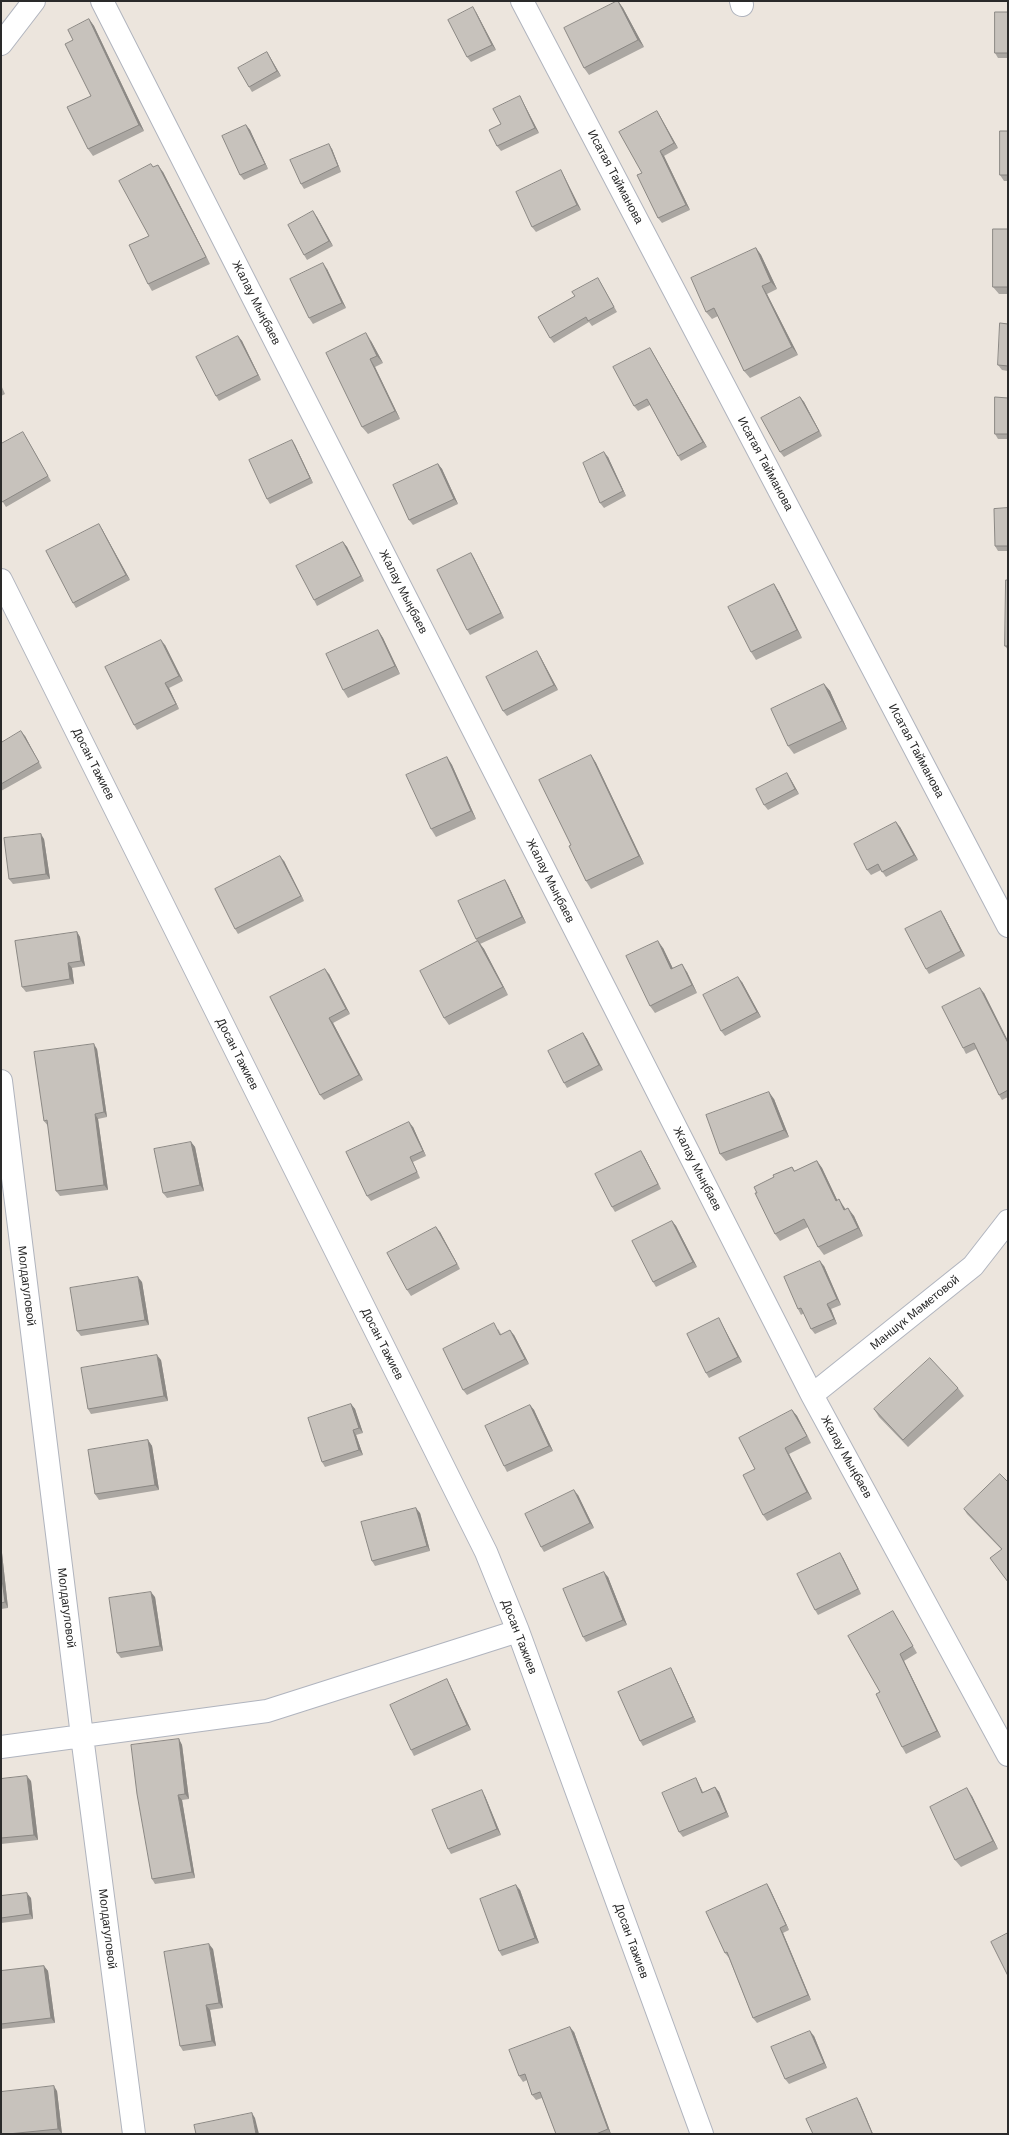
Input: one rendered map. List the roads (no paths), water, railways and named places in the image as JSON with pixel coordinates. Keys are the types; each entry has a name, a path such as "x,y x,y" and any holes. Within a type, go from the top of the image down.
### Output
{"street":[{"path":"1,44 34,1"},
{"name":"Жалау Мыңбаев","path":"102,1 812,1395 1008,1755"},
{"name":"Исатая Тайманова","path":"522,1 1008,926"},
{"name":"Досан Тажиев","path":"1,580 486,1552 518,1631 702,2134"},
{"name":"Молдагуловой","path":"1,1081 82,1736 134,2134"},
{"name":"Маншүк Мәметовой","path":"812,1395 973,1266 1008,1221"},
{"path":"1,1747 267,1711 518,1631"}]}
